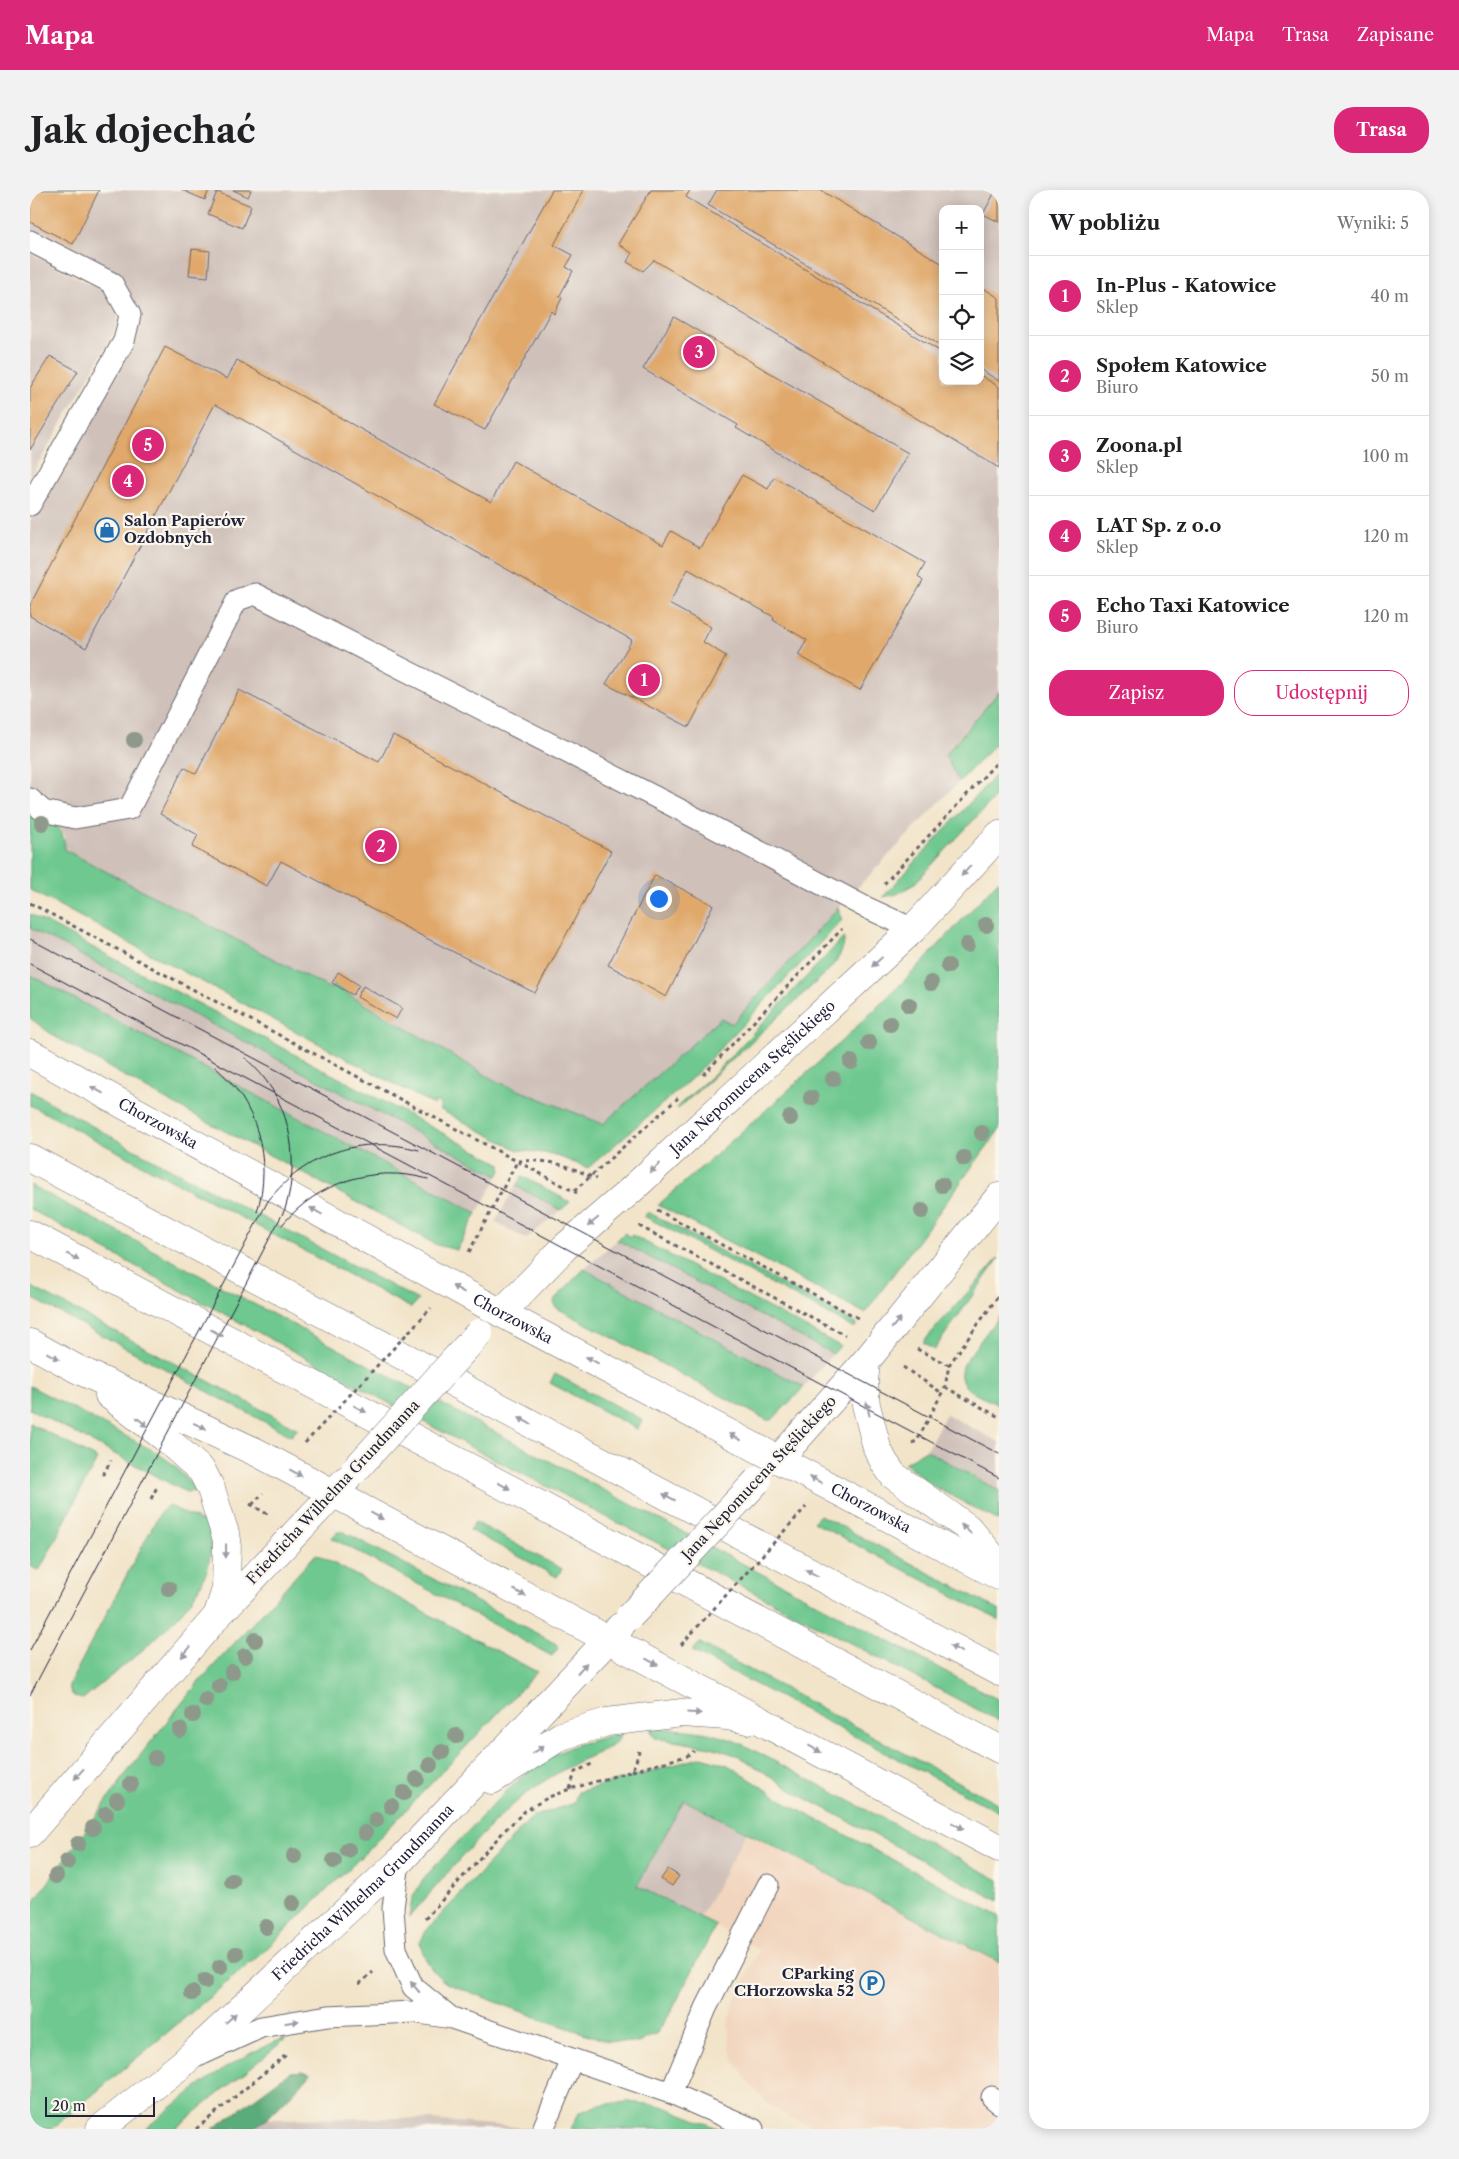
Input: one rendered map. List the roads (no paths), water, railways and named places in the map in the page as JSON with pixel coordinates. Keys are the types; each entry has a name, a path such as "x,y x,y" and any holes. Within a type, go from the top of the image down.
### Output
{"main road":[{"name":"Jana Nepomucena Stęślickiego","path":"500,1313 565,1247 630,1191 913,929 999,834"},
{"name":"Chorzowska","path":"30,1053 500,1313 999,1576"},
{"path":"30,1158 999,1672"},
{"name":"Jana Nepomucena Stęślickiego","path":"608,1639 758,1482 866,1361 999,1197"},
{"path":"30,1234 999,1749"},
{"name":"Friedricha Wilhelma Grundmanna","path":"30,1833 218,1615 334,1493 479,1333 500,1313"},
{"path":"30,1344 77,1368 258,1452 999,1848"},
{"path":"866,1361 864,1383 866,1405 877,1448 884,1462 893,1475 968,1528 999,1565"},
{"path":"77,1368 202,1470 211,1488 227,1540 226,1589 218,1615"},
{"name":"Friedricha Wilhelma Grundmanna","path":"100,2129 182,2064 399,1862 608,1639"},
{"path":"453,1806 561,1736 607,1722 682,1712 727,1716 772,1726"}],"lane":[{"path":"30,241 112,283 130,315 124,341 30,505"},
{"path":"30,799 43,811 75,818 129,809 237,600 255,594 671,805 863,906 913,929"},
{"path":"399,1862 393,1908 396,1949 412,1987 452,2018"},
{"path":"671,2093 706,2008 768,1885"},
{"path":"182,2064 261,2027 328,2016 412,2012 452,2018 671,2093 753,2129"},
{"path":"543,2129 572,2060"}],"tram line":[{"path":"30,939 999,1454"},
{"path":"30,964 999,1478"},
{"path":"30,1695 285,1209 290,1189 292,1168 288,1127 272,1090 260,1073 245,1058"},
{"path":"215,1067 230,1081 242,1097 258,1133 262,1152 263,1172 262,1192 257,1212"},
{"path":"30,1650 268,1201 299,1171 317,1160 336,1152 355,1147 376,1145 419,1150"},
{"path":"282,1225 296,1210 312,1198 348,1180 387,1174 428,1179"}],"place":[{"name":"Zoona.pl","path":"699,352"},
{"name":"Echo Taxi Katowice","path":"148,445"},
{"name":"LAT Sp. z o.o","path":"128,481"},
{"name":"Salon Papierów Ozdobnych","path":"107,530"},
{"name":"In-Plus - Katowice","path":"644,680"},
{"name":"Społem Katowice","path":"381,846"},
{"name":"CParking CHorzowska 52","path":"872,1983"}]}
